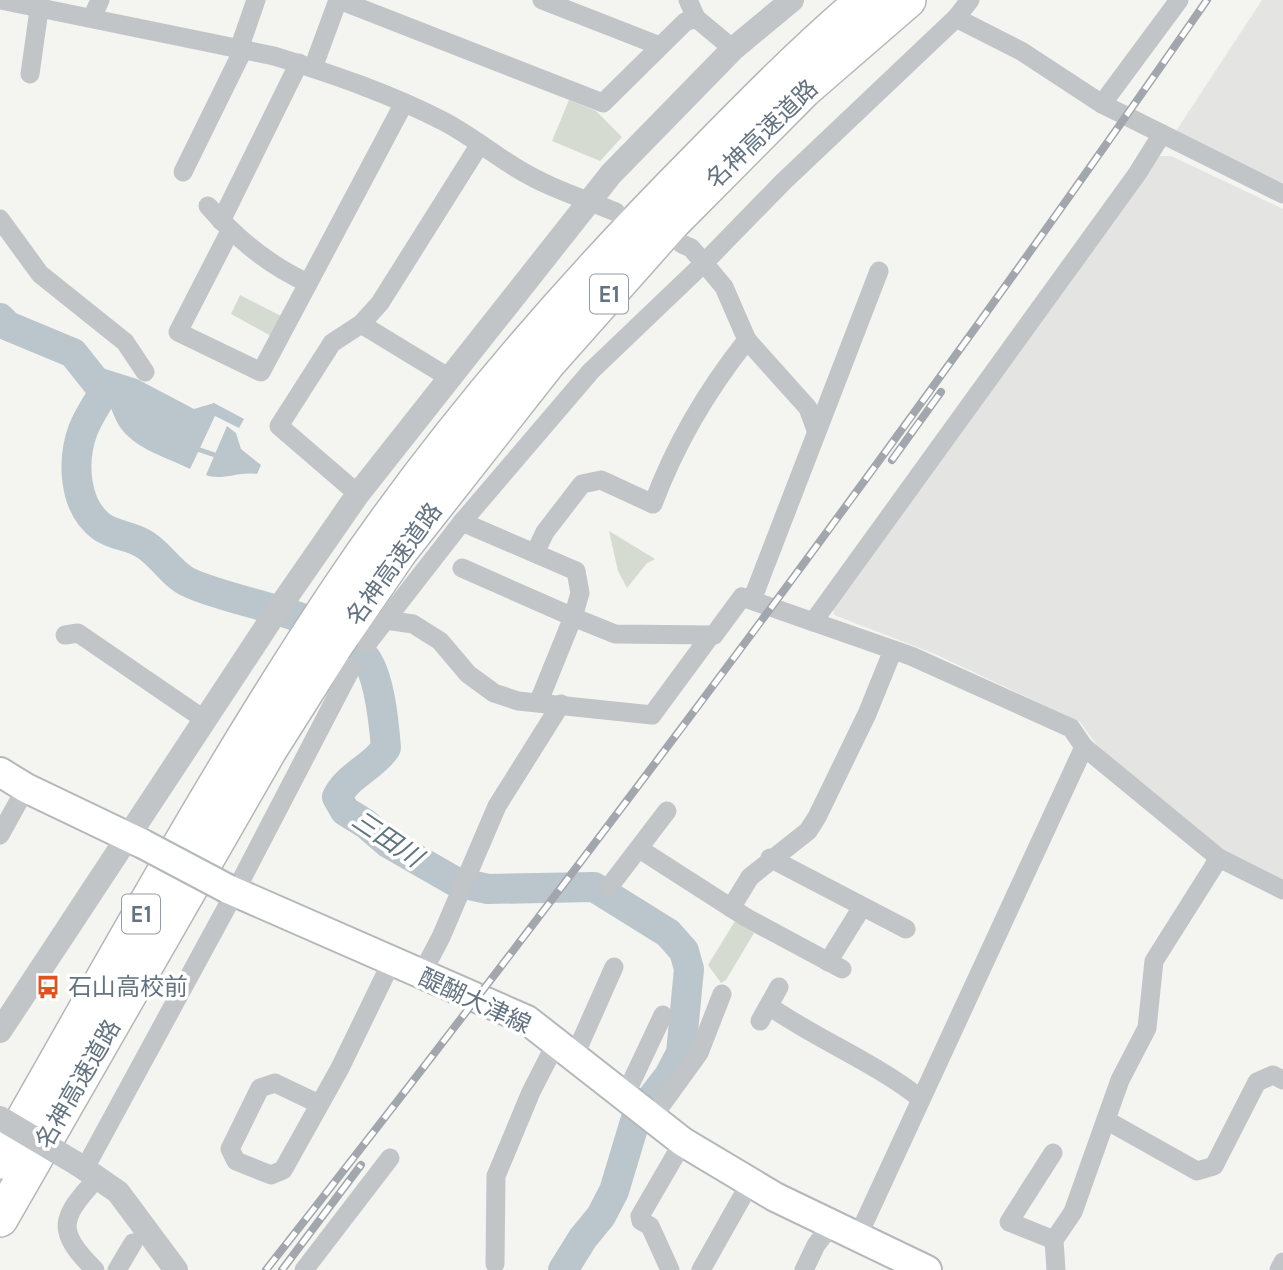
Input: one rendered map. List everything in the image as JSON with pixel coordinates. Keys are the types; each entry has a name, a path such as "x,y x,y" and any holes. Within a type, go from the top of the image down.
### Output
{"highway":[{"name":"名神高速道路","path":"348,625 410,490 518,352 609,248 757,99 864,0"},
{"name":"名神高速道路","path":"0,1161 226,767 300,676 348,625 400,551 547,364 672,223 804,90 908,0"},
{"name":"名神高速道路","path":"0,1219 269,750 300,676"}],"main road":[{"name":"醍醐大津線","path":"0,772 26,788 135,840 232,891 391,963 527,1020 683,1142 750,1183 927,1270"}],"street":[{"path":"1,0 39,10 92,18 241,49 306,66 404,103 480,144 541,182 616,212"},
{"path":"92,18 100,0"},
{"path":"183,172 241,49 256,0"},
{"path":"404,103 261,372 178,332 225,226 339,0 603,103 685,22 692,9 733,49"},
{"path":"542,0 660,46"},
{"path":"0,1029 135,840 205,720 278,609 358,494 448,377 588,203 656,124 733,49 792,0"},
{"path":"386,620 462,522 591,371 704,263 783,182 956,19 970,0"},
{"path":"1102,104 1179,0"},
{"path":"30,74 39,10"},
{"path":"956,19 1021,51 1102,104 1283,194"},
{"path":"813,622 1162,134"},
{"path":"358,494 279,426 332,343 361,324 380,303 480,144"},
{"path":"208,206 225,226 279,270 308,283"},
{"path":"0,219 40,274 125,342 145,372"},
{"path":"682,244 691,248 724,287 747,340 808,408 816,430"},
{"path":"752,600 880,271"},
{"path":"361,324 448,377"},
{"path":"536,553 545,532 582,484 601,480 653,504 668,462 727,365 747,340"},
{"path":"462,522 576,571 580,593 539,701"},
{"path":"462,568 615,634 711,635"},
{"path":"348,625 386,620 413,625 440,641 468,674 494,693 518,701 539,701 652,715 711,635 721,628 742,597 893,650 1071,729 1084,747 1219,858 1283,891"},
{"path":"65,635 78,633 205,720"},
{"path":"731,908 750,877 770,858 808,831 817,817 867,715 893,650"},
{"path":"95,1270 67,1237 66,1221 79,1198 88,1170 232,891 352,667"},
{"path":"421,975 466,883 497,806 561,704"},
{"path":"858,1236 1084,747"},
{"path":"0,835 26,788"},
{"path":"609,887 640,850 667,811"},
{"path":"640,850 731,908 835,965 862,907"},
{"path":"770,858 906,929"},
{"path":"1056,1270 1054,1240 1073,1212 1120,1080 1147,1028 1154,961 1219,858"},
{"path":"318,1104 275,1083 260,1088 230,1149 236,1161 271,1175 283,1170 340,1068 391,963"},
{"path":"495,1264 496,1176 531,1092 565,1050 614,967"},
{"path":"779,987 764,1013 890,1075 921,1099"},
{"path":"663,1015 630,1085 639,1108 699,1053 722,994"},
{"path":"1106,1120 1197,1171 1214,1166 1257,1082 1273,1075 1283,1080"},
{"path":"0,1118 88,1170 132,1208 173,1266"},
{"path":"670,1270 650,1226 641,1221 640,1216 683,1142"},
{"path":"1053,1153 1009,1222 1054,1240"},
{"path":"304,1270 390,1158"},
{"path":"702,1261 750,1183"},
{"path":"804,1270 816,1245 832,1224"},
{"path":"117,1270 133,1243"},
{"path":"1279,1270 1283,1262"}],"shaded area":[{"path":"1262,0 1283,0 1283,183 1176,131"},
{"path":"569,100 596,111 622,137 600,161 552,141"},
{"path":"1155,156 1171,156 1283,209 1283,881 1228,853 1104,755 1080,722 935,654 834,615 833,603"},
{"path":"240,295 283,317 273,337 231,314"},
{"path":"99,367 137,379 194,409 214,403 244,419 239,428 215,416 190,469 148,450 129,437 116,420 105,392 94,376"},
{"path":"227,426 236,433 241,449 261,465 257,474 218,477 206,475"},
{"path":"609,531 655,559 647,563 627,588 618,571"},
{"path":"735,921 754,933 726,980 721,983 708,965"}],"waterway":[{"name":"三田川","path":"0,318 8,326 73,353 104,392 83,430 77,455 80,495 92,518 111,532 148,547 177,575 190,583 328,629 348,641 364,656 377,687 386,748 341,790 337,797 345,811 366,824 388,843 456,882 488,889 594,887 668,933 684,951 689,969 681,1053 669,1076 636,1118 614,1191 601,1216 563,1270"},
{"path":"73,353 101,375"},
{"path":"194,448 221,457"}],"railway":[{"path":"266,1270 508,957 746,642 979,323 1207,0"},
{"path":"892,460 941,392"},
{"path":"282,1270 361,1165"}],"place":[{"name":"石山高校前","path":"48,987"}]}
